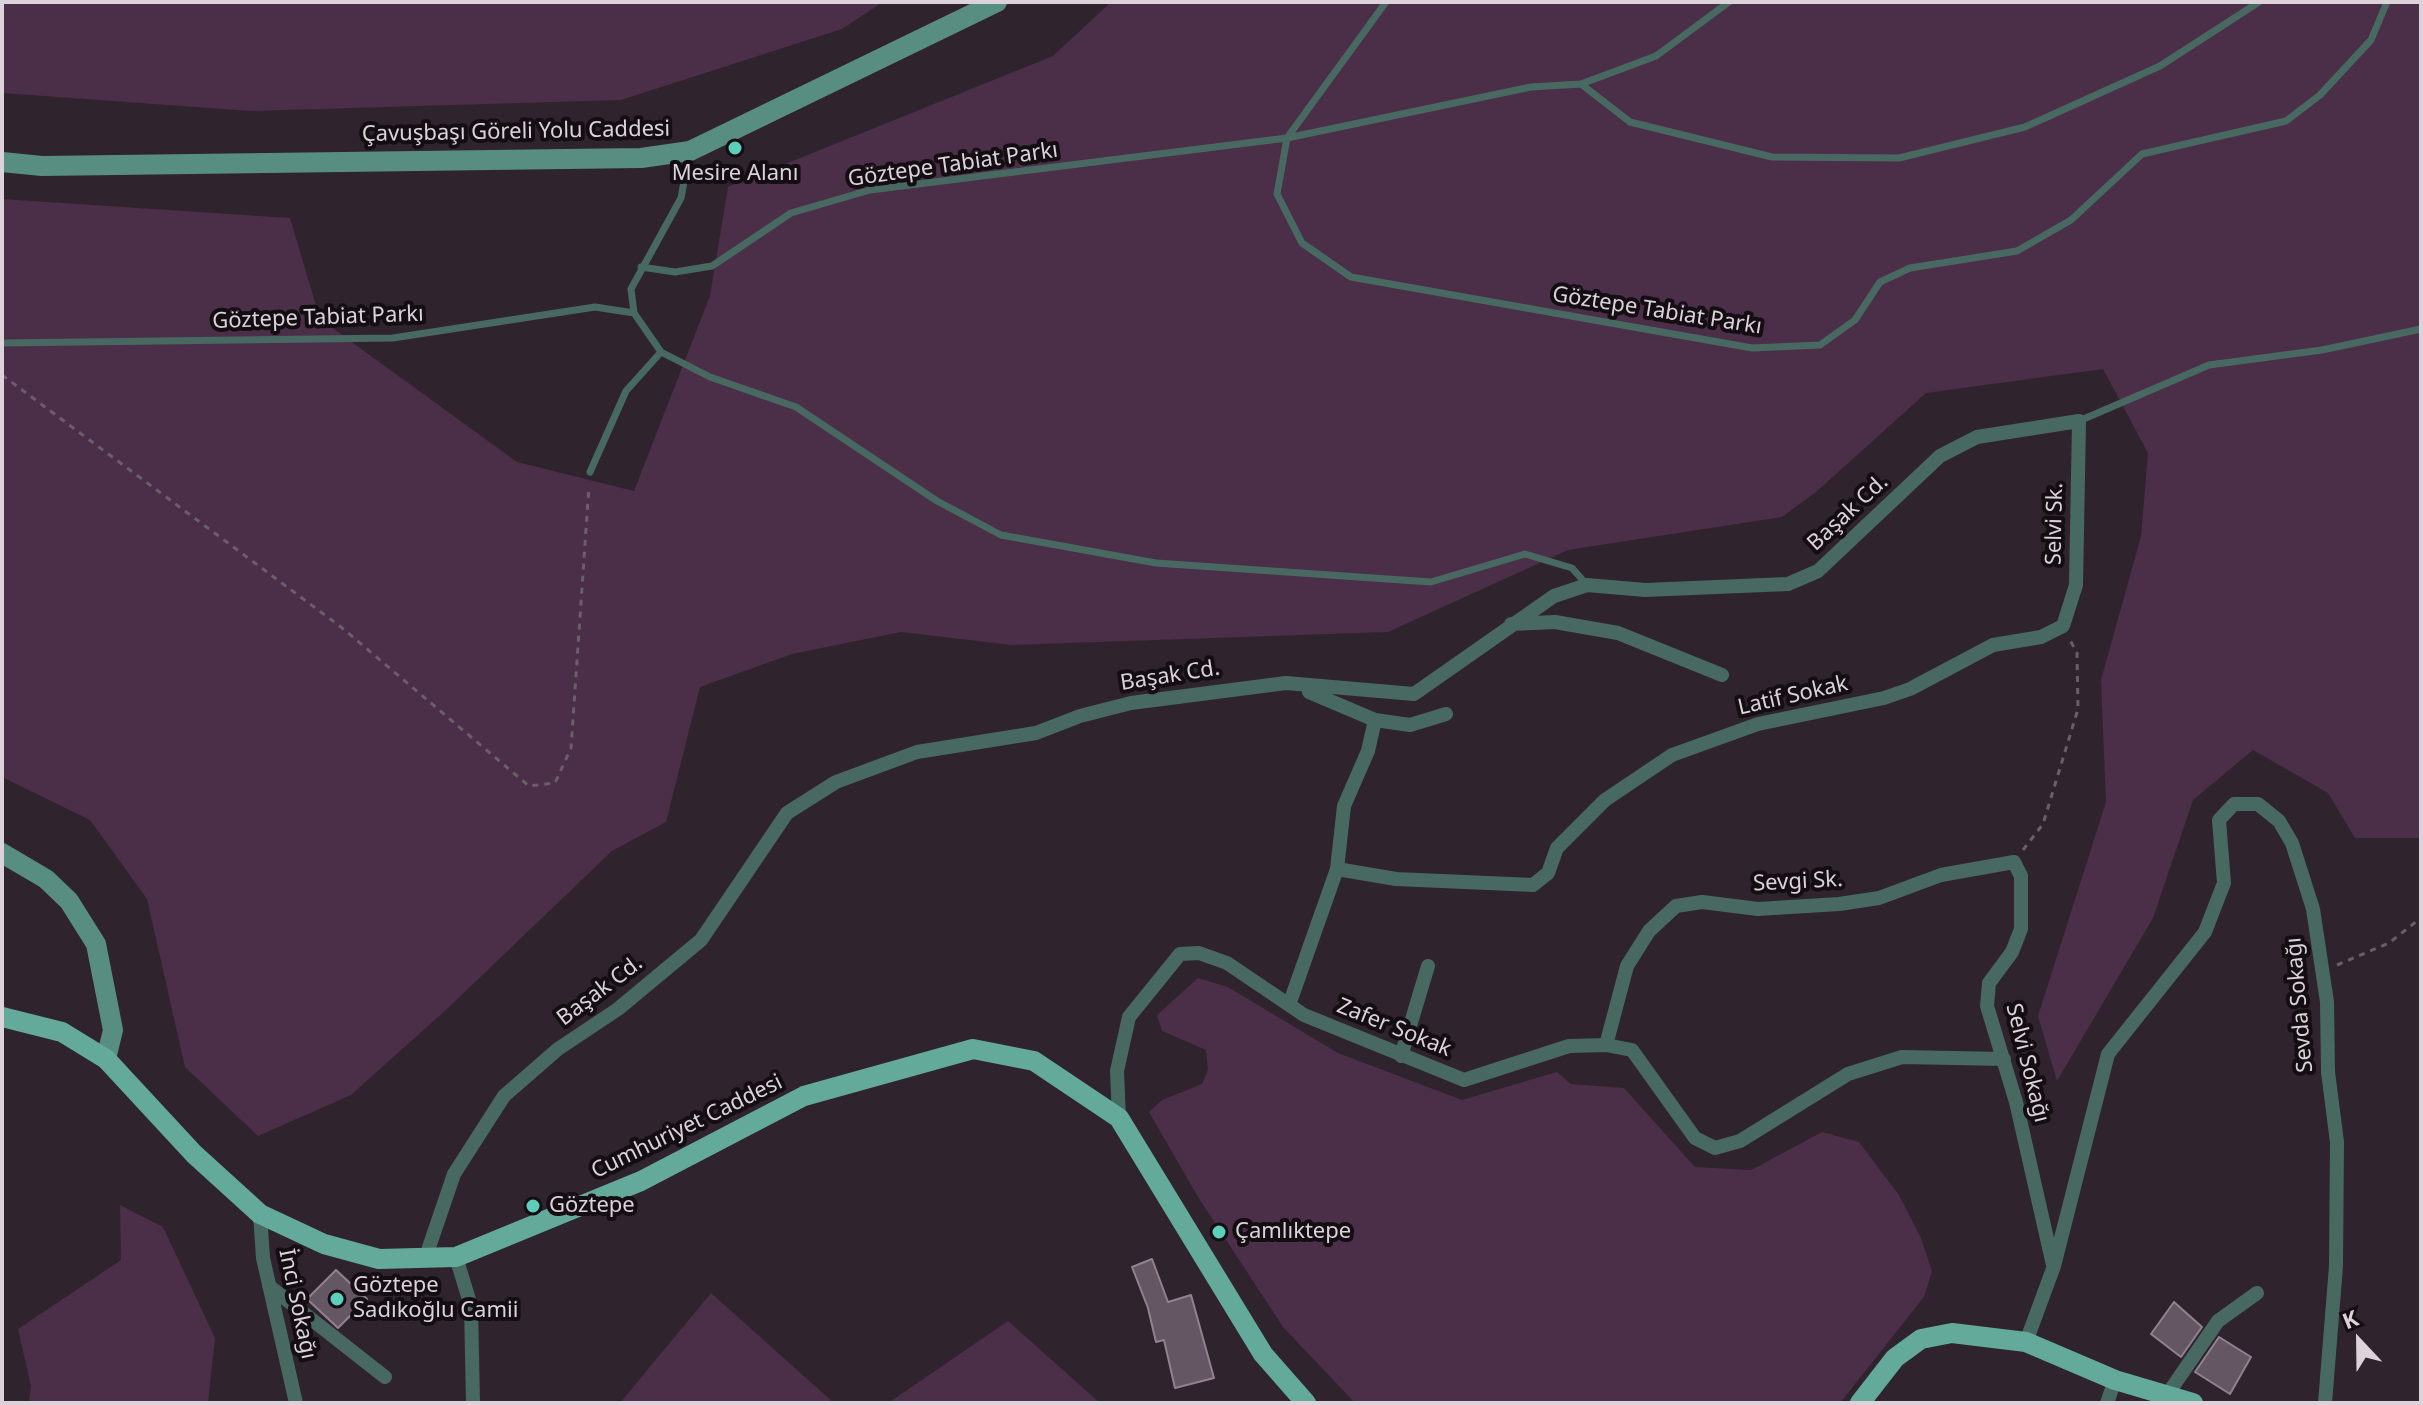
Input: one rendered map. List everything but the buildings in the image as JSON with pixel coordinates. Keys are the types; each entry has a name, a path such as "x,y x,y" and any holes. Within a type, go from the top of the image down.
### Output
{"main road":[{"name":"Çavuşbaşı Göreli Yolu Caddesi","path":"2,162 42,166 641,158 690,151 997,2"},
{"path":"2,853 46,879 69,901 96,944 113,1030 106,1059"},
{"name":"Cumhuriyet Caddesi","path":"2,1017 62,1032 106,1059 194,1154 260,1214 324,1244 379,1259 456,1257 641,1181 804,1096 973,1049 1034,1061 1119,1118 1263,1354 1306,1403"},
{"path":"1860,1403 1895,1358 1921,1339 1952,1333 2026,1342 2115,1380 2193,1403"}],"street":[{"name":"Başak Cd.","path":"425,1259 454,1174 504,1096 558,1049 618,1009 701,940 787,813 836,782 917,752 1036,733 1080,716 1131,703 1286,683 1342,691 1414,694 1554,596 1587,585 1645,590 1788,584 1818,571 1940,456 1977,437 2079,421"},
{"name":"Selvi Sk.","path":"2063,626 2076,585 2079,421"},
{"path":"1511,624 1555,622 1618,633 1722,675"},
{"name":"Latif Sokak","path":"1337,869 1396,879 1533,885 1548,873 1557,848 1605,800 1672,755 1758,724 1884,698 1910,689 1993,645 2041,637 2063,626"},
{"path":"1286,683 1375,720 1410,725 1446,714"},
{"path":"1289,1005 1337,869 1344,806 1368,751 1375,720"},
{"name":"Sevda Sokağı","path":"2026,1342 2054,1266 2108,1054 2205,932 2224,883 2219,820 2234,804 2258,804 2279,821 2292,843 2313,909 2327,1002 2328,1072 2337,1142 2336,1266 2325,1403"},
{"name":"Selvi Sokağı","path":"2014,862 2021,876 2021,929 2012,952 1989,983 1987,1006 2004,1059 2054,1266"},
{"name":"Sevgi Sk.","path":"1606,1045 1627,966 1649,931 1676,906 1702,902 1758,909 1839,904 1879,898 1941,875 2014,862"},
{"name":"Zafer Sokak","path":"1119,1118 1117,1071 1129,1017 1180,954 1199,953 1227,963 1304,1015 1464,1080 1569,1046 1606,1045 1632,1050 1695,1138 1715,1148 1740,1141 1848,1074 1889,1061 1944,1055 2004,1059"},
{"path":"1401,1056 1428,966"},
{"name":"İnci Sokağı","path":"260,1214 269,1286 296,1403"},
{"path":"456,1257 471,1306 473,1403"},
{"path":"269,1286 385,1377"},
{"path":"2167,1395 2218,1321 2257,1293"},
{"path":"2107,1403 2115,1380"}],"lane":[{"name":"Göztepe Tabiat Parkı","path":"1386,2 1287,138 1277,194 1302,243 1351,277 1752,348 1820,345 1855,320 1880,282 1910,268 2017,251 2071,220 2142,154 2286,121 2320,95 2371,40 2387,2"},
{"name":"Göztepe Tabiat Parkı","path":"641,267 675,272 712,266 791,213 870,190 1287,138 1531,87 1581,84 1656,56 1729,2"},
{"path":"1581,84 1630,122 1772,157 1899,158 2025,127 2160,66 2259,2"},
{"path":"690,151 681,198 631,289 634,313 661,352 710,377 796,407 937,501 1001,535 1156,563 1431,582 1525,554 1572,568 1587,585"},
{"name":"Göztepe Tabiat Parkı","path":"2,343 393,338 595,307 634,313"},
{"path":"2079,421 2209,365 2322,350 2421,329"},
{"path":"590,472 626,391 661,352"}],"path":[{"path":"2,375 341,627 529,786 555,783 571,748 590,472"},
{"path":"2014,862 2043,824 2078,709 2077,653 2063,626"},
{"path":"2322,972 2389,943 2421,918"}],"shaded area":[{"path":"2,2 883,2 842,29 621,100 251,111 2,93"},
{"path":"1111,2 2421,2 2421,838 2355,838 2328,793 2253,750 2193,800 2153,918 2057,1081 2038,1016 2106,802 2101,680 2141,536 2148,453 2103,369 1926,393 1816,492 1782,517 1568,550 1388,632 1012,645 901,632 792,654 700,687 666,822 612,851 448,1008 351,1095 258,1136 185,1067 147,899 90,820 2,777 2,199 290,218 320,319 517,462 634,491 710,296 728,187 1053,56"},
{"path":"1198,978 1228,987 1338,1053 1462,1100 1557,1072 1571,1084 1624,1088 1695,1167 1751,1170 1822,1132 1859,1142 1899,1195 1921,1238 1932,1271 1924,1297 1840,1403 1355,1403 1283,1327 1198,1197 1149,1112 1162,1100 1202,1084 1208,1070 1206,1050 1162,1031 1157,1015"},
{"path":"120,1205 163,1227 215,1338 208,1403 29,1403 31,1386 18,1329 121,1260"},
{"path":"711,1293 834,1403 620,1403"},
{"path":"1008,1321 1100,1403 888,1403"}],"place":[{"name":"Mesire Alanı","path":"735,148"},
{"name":"Göztepe","path":"533,1206"},
{"name":"Çamlıktepe","path":"1219,1232"},
{"name":"Göztepe Sadıkoğlu Camii","path":"337,1299"}]}
